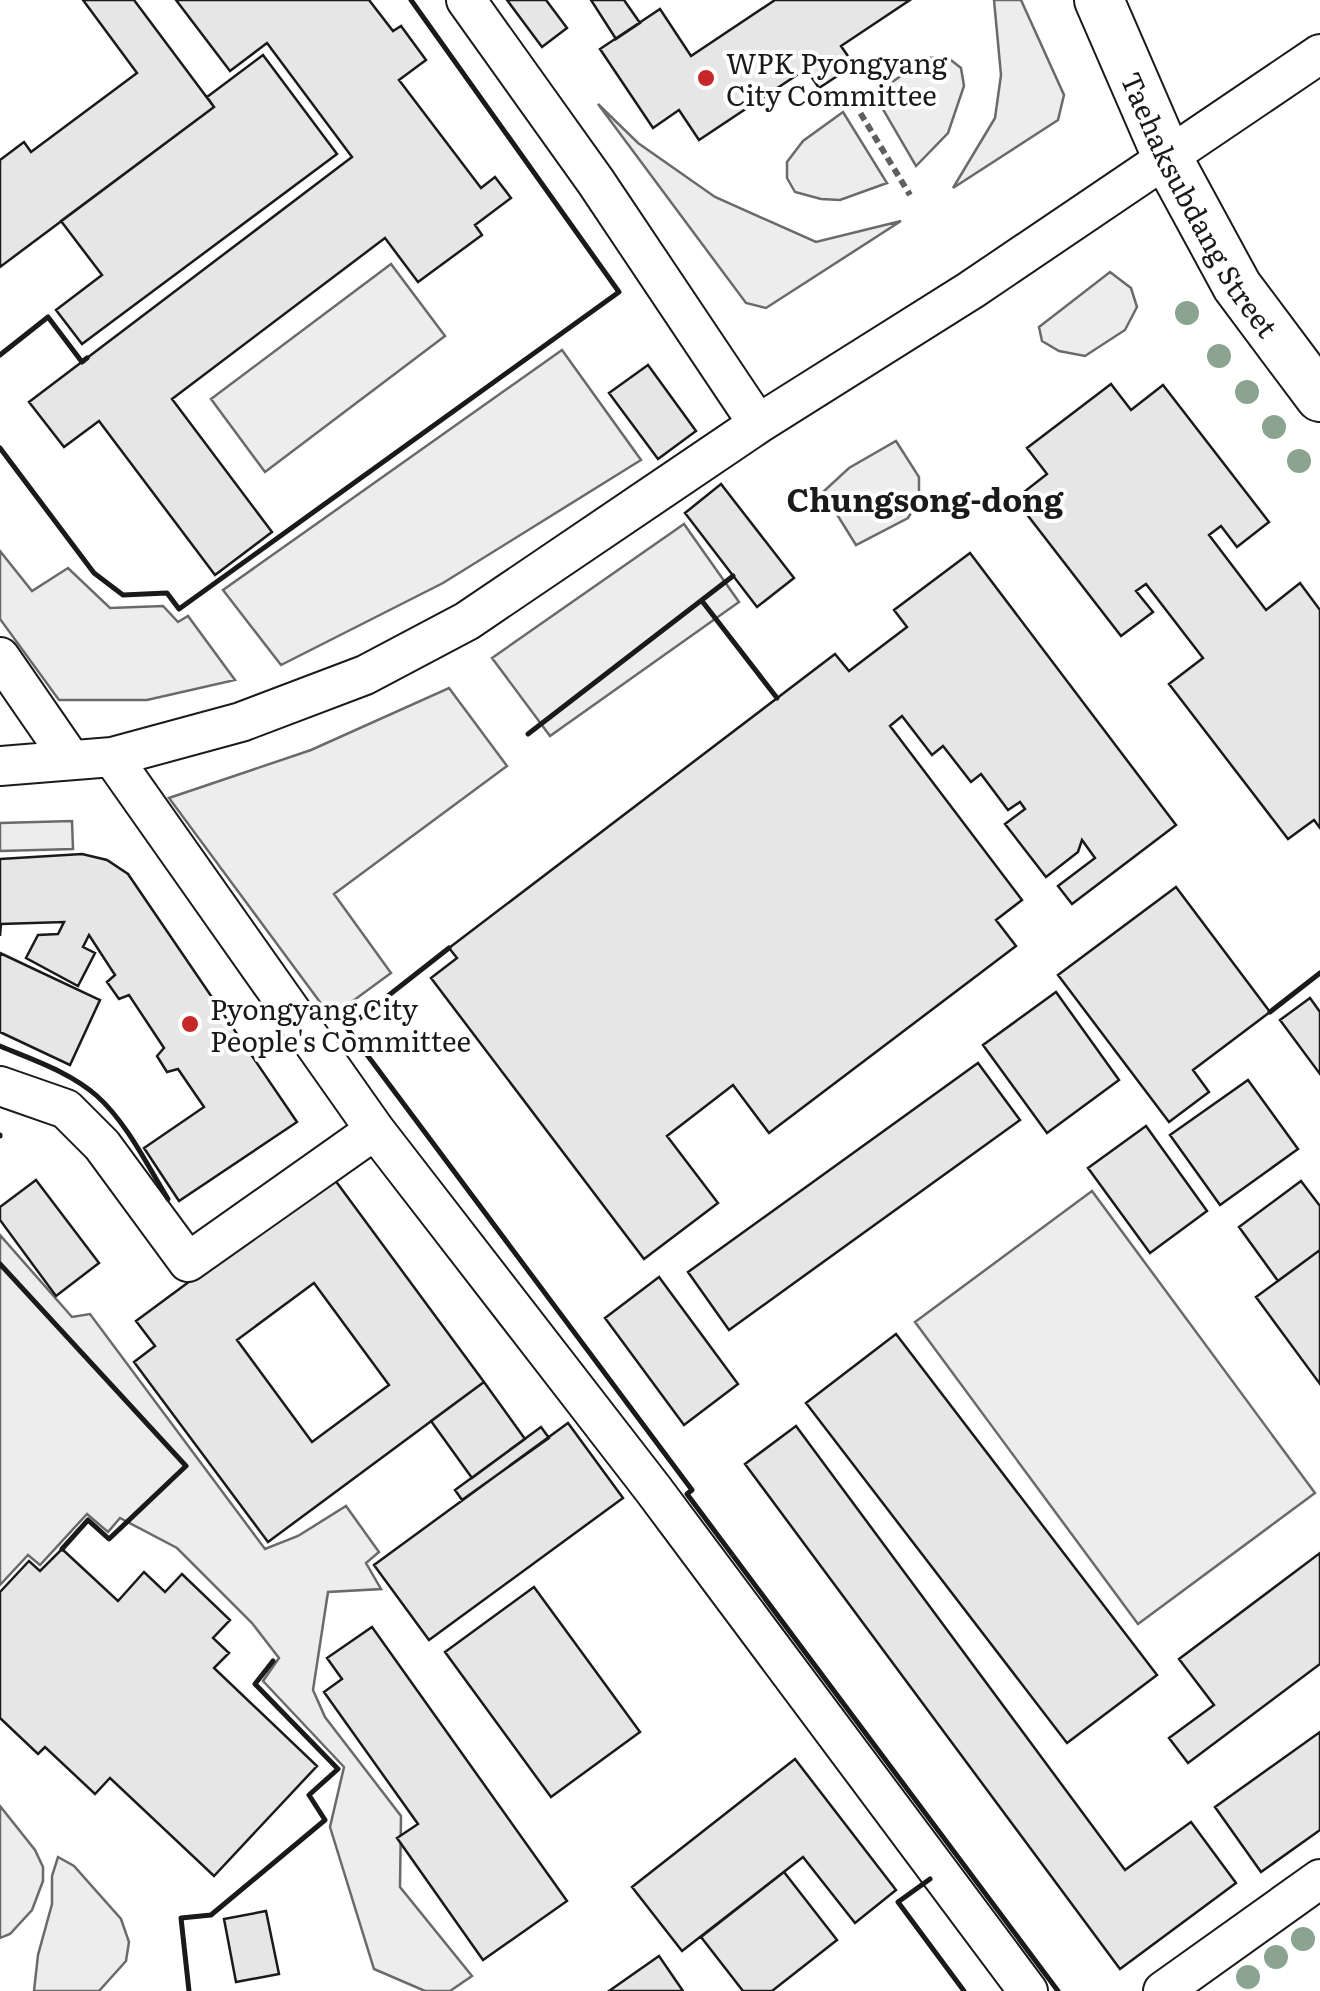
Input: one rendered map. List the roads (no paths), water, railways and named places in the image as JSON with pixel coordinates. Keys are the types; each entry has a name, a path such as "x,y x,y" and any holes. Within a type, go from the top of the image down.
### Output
{"main road":[{"name":"Taehaksubdang Street","path":"1098,0 1168,159 1237,286 1320,397"}],"street":[{"path":"466,0 596,182 758,424"},
{"path":"0,766 112,757 241,722 365,675 467,620 758,424 1168,159 1320,54"},
{"path":"0,657 72,760"},
{"path":"112,757 365,1117 653,1489 1028,1991"},
{"path":"0,1086 66,1109 102,1145 188,1262 365,1117"},
{"path":"1163,1991 1320,1879"}],"place":[{"name":"WPK Pyongyang City Committee","path":"706,78"},
{"name":"Pyongyang City People's Committee","path":"190,1024"}],"district":[{"name":"Chungsong-dong","path":"925,498"}]}
